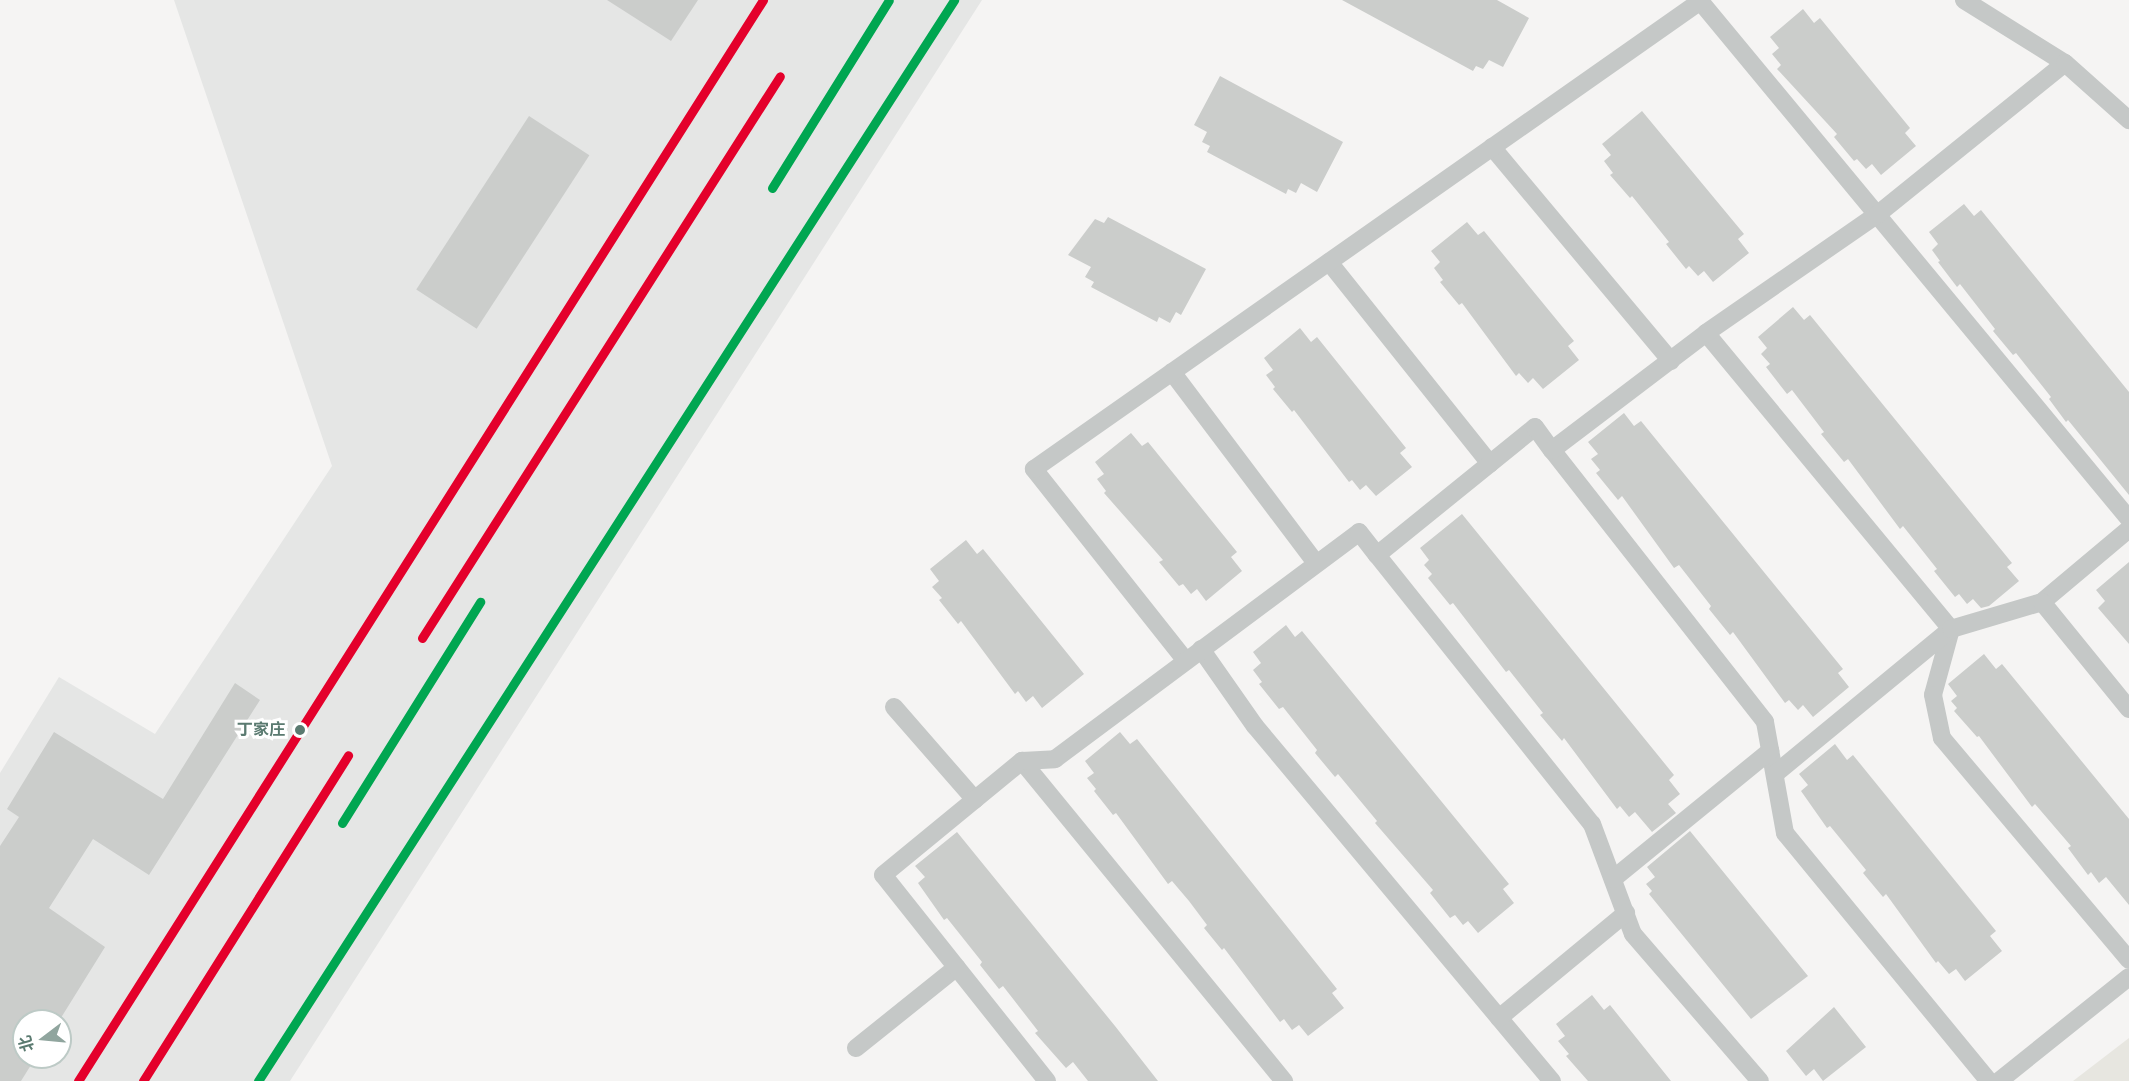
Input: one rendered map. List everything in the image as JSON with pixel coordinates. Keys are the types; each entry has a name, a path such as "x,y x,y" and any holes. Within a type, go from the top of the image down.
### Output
{"lane":[{"path":"1964,0 2065,63 2129,120"},
{"path":"1186,661 1034,469 1701,1 2129,519"},
{"path":"1552,450 1671,362 1706,333 1878,214 2065,63"},
{"path":"1492,147 1671,362"},
{"path":"1329,262 1490,464"},
{"path":"1706,333 1951,629"},
{"path":"1172,372 1316,563"},
{"path":"1377,555 1535,427 1765,723 1785,833 1989,1081"},
{"path":"1775,774 1951,629 2042,602 2129,529"},
{"path":"1047,1081 883,875 1022,761 1055,759 1359,532 1592,824 1634,934 1760,1081"},
{"path":"2042,602 2129,709"},
{"path":"1951,629 1933,695 1942,738 2129,960"},
{"path":"1201,649 1255,726 1551,1081"},
{"path":"894,707 975,800"},
{"path":"1613,879 1770,751"},
{"path":"1022,761 1284,1081"},
{"path":"1499,1018 1626,913"},
{"path":"856,1048 957,968"},
{"path":"1999,1081 2129,977"}],"shaded area":[{"path":"174,0 982,0 290,1081 0,1081 0,773 59,677 155,734 332,466"},
{"path":"2129,1038 2129,1081 2073,1081"}],"building":[{"path":"607,0 698,0 671,41"},
{"path":"1342,0 1497,0 1529,18 1503,67 1489,60 1483,69 1476,66 1473,71"},
{"path":"1803,9 1814,23 1820,18 1910,128 1905,133 1916,146 1881,175 1872,164 1866,169 1857,159 1854,161 1834,137 1837,134 1777,69 1781,65 1772,54 1779,48 1770,37"},
{"path":"1220,76 1343,142 1317,192 1301,183 1296,193 1288,189 1286,194 1207,152 1210,146 1202,142 1207,132 1194,125"},
{"path":"1642,111 1744,234 1738,239 1749,253 1713,282 1704,271 1698,276 1689,266 1686,269 1666,244 1669,242 1632,196 1630,198 1610,175 1613,173 1604,161 1611,155 1602,144"},
{"path":"529,116 589,155 477,329 416,290"},
{"path":"1964,204 1974,216 1981,210 2129,392 2129,495 2068,420 2066,422 2049,399 2051,397 2016,353 2013,355 1993,331 1995,329 1960,284 1957,287 1938,262 1940,261 1932,250 1938,244 1929,232"},
{"path":"1108,217 1206,269 1181,315 1176,312 1170,323 1159,317 1157,322 1091,287 1094,282 1085,277 1091,267 1068,255 1095,219 1104,223"},
{"path":"1467,222 1478,235 1484,231 1574,341 1568,346 1579,360 1543,389 1533,378 1528,383 1519,373 1516,376 1462,303 1459,305 1440,282 1443,280 1434,268 1440,262 1431,251"},
{"path":"1793,307 1804,320 1810,315 2012,563 2007,567 2019,581 1989,606 1981,608 1973,599 1967,604 1959,594 1955,597 1934,571 1937,569 1903,526 1900,529 1848,459 1844,462 1821,434 1824,432 1792,390 1787,394 1766,367 1770,364 1761,354 1767,348 1758,337"},
{"path":"1300,328 1311,342 1317,337 1406,448 1400,453 1412,467 1376,496 1366,485 1360,490 1352,480 1349,482 1294,410 1292,412 1273,389 1275,387 1266,375 1273,370 1264,358"},
{"path":"1624,413 1634,426 1641,421 1843,669 1838,673 1849,687 1813,717 1803,705 1798,710 1789,700 1785,703 1733,632 1730,635 1709,609 1711,606 1679,565 1674,568 1622,496 1618,500 1596,473 1600,470 1591,459 1598,454 1588,442"},
{"path":"1131,433 1142,446 1148,442 1237,552 1231,557 1242,571 1206,601 1197,589 1191,594 1183,584 1179,586 1159,562 1163,560 1104,493 1106,491 1097,479 1104,474 1095,462"},
{"path":"1462,514 1674,775 1669,780 1680,794 1668,804 1676,813 1652,832 1635,812 1629,817 1620,806 1617,809 1564,738 1562,741 1540,715 1543,713 1509,670 1506,672 1453,603 1450,605 1428,578 1432,574 1424,565 1429,560 1420,548"},
{"path":"966,540 977,554 983,549 1084,674 1042,708 1033,696 1026,702 1018,691 1015,694 961,621 958,624 939,600 942,598 932,587 939,581 930,569"},
{"path":"2129,562 2129,644 2098,608 2105,601 2096,590"},
{"path":"1286,625 1295,637 1302,631 1509,884 1503,889 1514,903 1478,933 1468,921 1463,925 1455,915 1450,918 1430,893 1433,890 1375,823 1377,821 1338,774 1335,777 1315,753 1317,750 1283,707 1279,709 1259,684 1262,682 1253,670 1261,663 1253,652"},
{"path":"1984,654 1996,669 2002,664 2129,819 2129,905 2106,877 2099,883 2091,872 2088,875 2068,848 2071,846 2035,804 2032,807 1979,736 1977,737 1954,711 1957,708 1951,701 1957,696 1948,684"},
{"path":"235,683 260,700 149,875 93,839 49,908 105,947 66,1009 12,1009 12,1069 28,1069 21,1081 0,1081 0,846 19,817 7,809 54,732 163,799"},
{"path":"1120,732 1130,744 1137,739 1337,989 1332,993 1344,1008 1308,1036 1299,1025 1292,1030 1284,1019 1280,1022 1224,948 1222,950 1204,928 1207,925 1189,901 1172,881 1168,884 1116,813 1113,815 1094,791 1096,789 1087,778 1094,773 1085,761"},
{"path":"1835,744 1847,760 1853,755 1996,931 1990,936 2002,951 1965,981 1956,969 1949,974 1938,961 1936,963 1886,894 1883,897 1863,873 1866,870 1830,826 1827,828 1801,791 1808,785 1799,774"},
{"path":"1690,831 1808,976 1751,1019 1649,894 1652,891 1646,884 1655,877 1647,867"},
{"path":"957,832 1158,1081 1088,1081 1073,1062 1066,1068 1035,1033 1038,1031 1003,986 999,989 980,965 982,962 947,918 944,920 918,883 925,877 915,866"},
{"path":"1592,995 1604,1010 1610,1005 1671,1081 1588,1081 1566,1056 1569,1054 1558,1041 1565,1036 1556,1024"},
{"path":"1834,1007 1866,1047 1823,1081 1814,1069 1806,1076 1786,1051"}],"transit line":[{"path":"78,1081 763,0"},
{"path":"772,188 889,0"},
{"path":"258,1081 954,0"},
{"path":"422,638 780,76"},
{"path":"342,823 480,602"},
{"path":"143,1081 348,755"}],"place":[{"name":"丁家庄","path":"300,730"}]}
